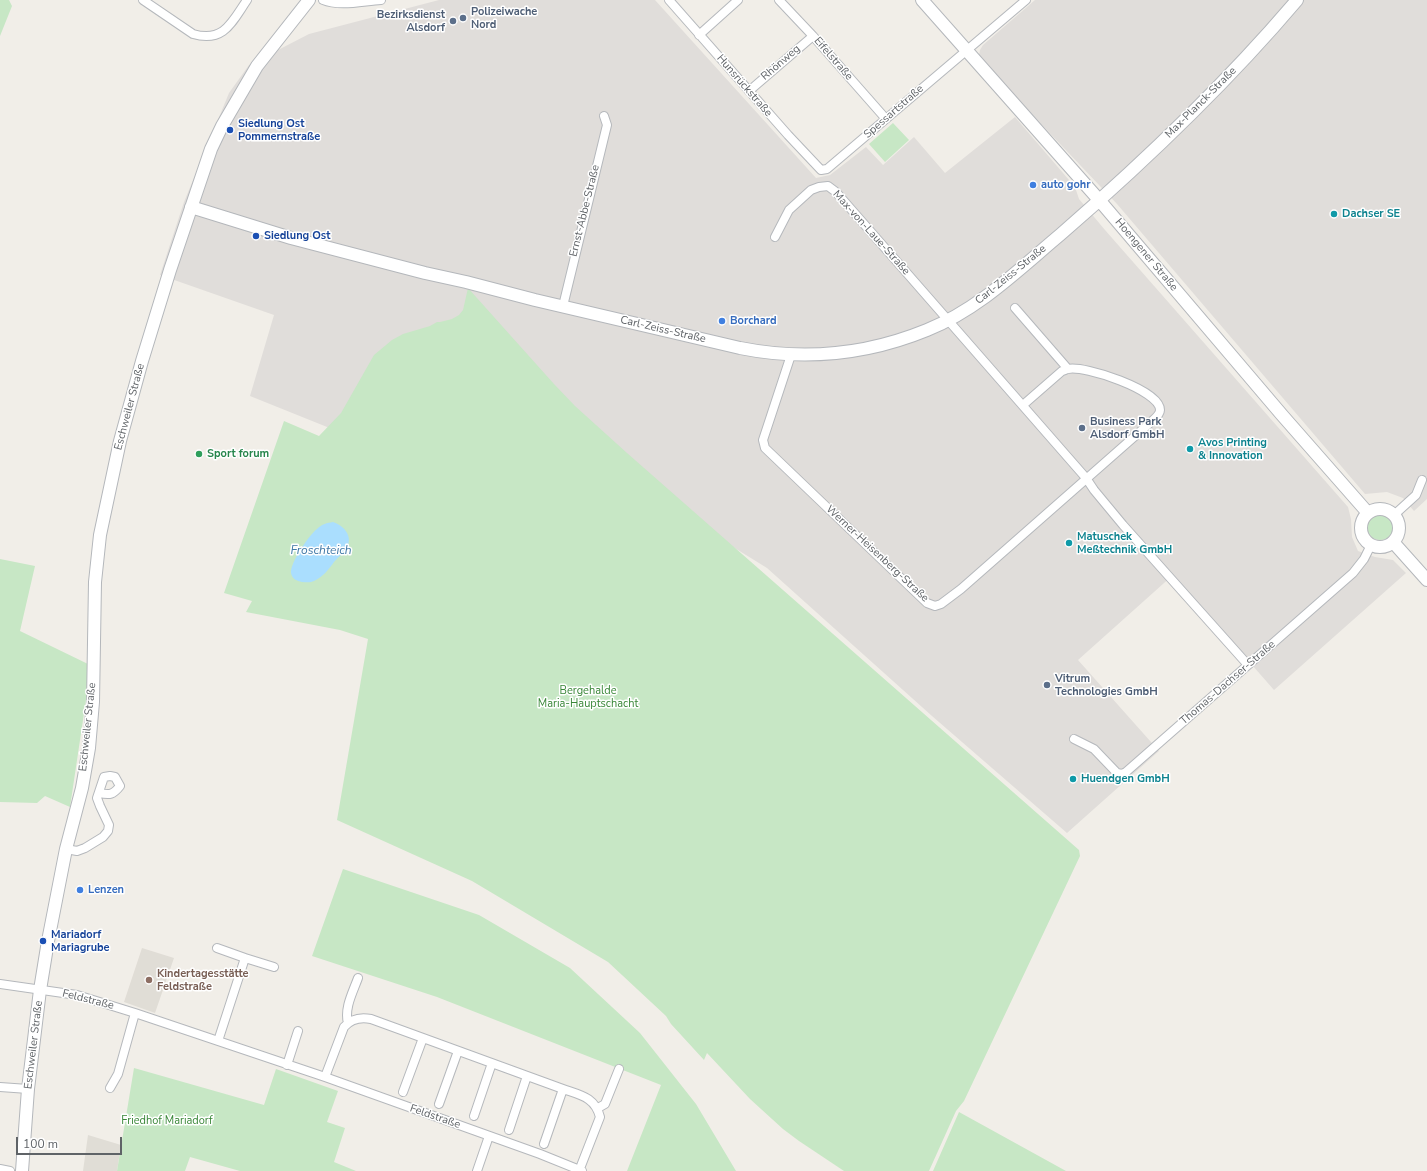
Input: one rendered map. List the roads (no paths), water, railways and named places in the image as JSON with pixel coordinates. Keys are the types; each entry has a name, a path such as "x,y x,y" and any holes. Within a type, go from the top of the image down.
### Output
{"street":[{"path":"143,0 193,34 202,37 212,37 220,33 231,22 247,0"},
{"name":"Eschweiler Straße","path":"22,1171 28,1090 40,990 66,849 82,788 89,748 92,702 95,582 104,512 120,441 142,361 170,270 211,149 222,126 258,66 309,0"},
{"path":"323,0 342,3 381,0"},
{"name":"Hunsrückstraße","path":"669,0 812,162 821,170"},
{"name":"Eifelstraße","path":"779,0 813,36 886,119"},
{"name":"Hoengener Straße","path":"922,0 1100,201 1282,415 1368,513"},
{"name":"Spessartstraße","path":"821,170 827,169 1026,0"},
{"name":"Max-Planck-Straße","path":"1100,201 1190,116 1248,56 1297,0"},
{"path":"700,35 736,1"},
{"name":"Rhönweg","path":"749,91 813,36"},
{"name":"Ernst-Abbe-Straße","path":"563,306 606,125 604,116"},
{"name":"Max-von-Laue-Straße","path":"775,237 789,210 811,190 828,186 845,201 948,321"},
{"name":"Carl-Zeiss-Straße","path":"191,207 291,238 425,273 731,346 791,355 820,355 871,349 893,343 928,330 965,312 990,295 1100,201"},
{"path":"1015,308 1068,369 1062,371 1023,405"},
{"path":"948,321 1086,478 1123,525 1248,665"},
{"name":"Werner-Heisenberg-Straße","path":"791,355 763,440 765,448 927,603 935,606 947,600 1159,414 1160,409 1154,400 1140,389 1130,384 1104,375 1068,369"},
{"path":"1394,515 1416,496 1422,480"},
{"path":"1381,509 1394,515 1398,521 1399,528 1397,536 1393,542 1386,546 1378,547 1371,545 1362,536 1361,523 1368,513 1381,509"},
{"path":"1393,542 1427,580"},
{"name":"Thomas-Dachser-Straße","path":"1074,739 1094,749 1117,773 1122,774 1353,573 1364,559 1371,545"},
{"path":"66,849 78,851 103,837 108,831 109,825 100,806 98,798 99,794"},
{"path":"217,948 274,967"},
{"path":"218,1041 245,958"},
{"path":"348,1023 347,1008 358,978"},
{"name":"Feldstraße","path":"0,984 77,995 135,1013 540,1154 580,1171"},
{"path":"110,1088 118,1074 135,1013"},
{"path":"325,1078 344,1027 348,1023 362,1018 371,1019 563,1089 587,1098 595,1104 598,1108 600,1117 580,1171"},
{"path":"287,1065 298,1031"},
{"path":"403,1092 423,1038"},
{"path":"439,1104 458,1051"},
{"path":"474,1116 492,1064"},
{"path":"598,1108 605,1104 619,1069"},
{"path":"508,1130 527,1076"},
{"path":"0,1087 28,1090"},
{"path":"544,1144 563,1089"},
{"path":"477,1171 489,1136"},
{"path":"0,1168 10,1171"}],"water":[{"name":"Froschteich","path":"333,522 340,525 348,534 348,545 342,554 326,573 312,582 298,581 292,577 291,573 294,563 309,537 319,527"}],"place":[{"name":"Polizeiwache Nord","path":"463,18"},
{"name":"Bezirksdienst Alsdorf","path":"453,21"},
{"name":"Siedlung Ost Pommernstraße","path":"230,130"},
{"name":"auto gohr","path":"1033,185"},
{"name":"Dachser SE","path":"1334,214"},
{"name":"Siedlung Ost","path":"256,236"},
{"name":"Borchard","path":"722,321"},
{"name":"Business Park Alsdorf GmbH","path":"1082,428"},
{"name":"Avos Printing & Innovation","path":"1190,449"},
{"name":"Sport forum","path":"199,454"},
{"name":"Matuschek Meßtechnik GmbH","path":"1069,543"},
{"name":"Vitrum Technologies GmbH","path":"1047,685"},
{"name":"Huendgen GmbH","path":"1073,779"},
{"name":"Lenzen","path":"80,890"},
{"name":"Mariadorf Mariagrube","path":"43,941"},
{"name":"Kindertagesstätte Feldstraße","path":"149,980"}],"park label":[{"name":"Bergehalde Maria-Hauptschacht","path":"588,697"},
{"name":"Friedhof Mariadorf","path":"167,1121"}]}
